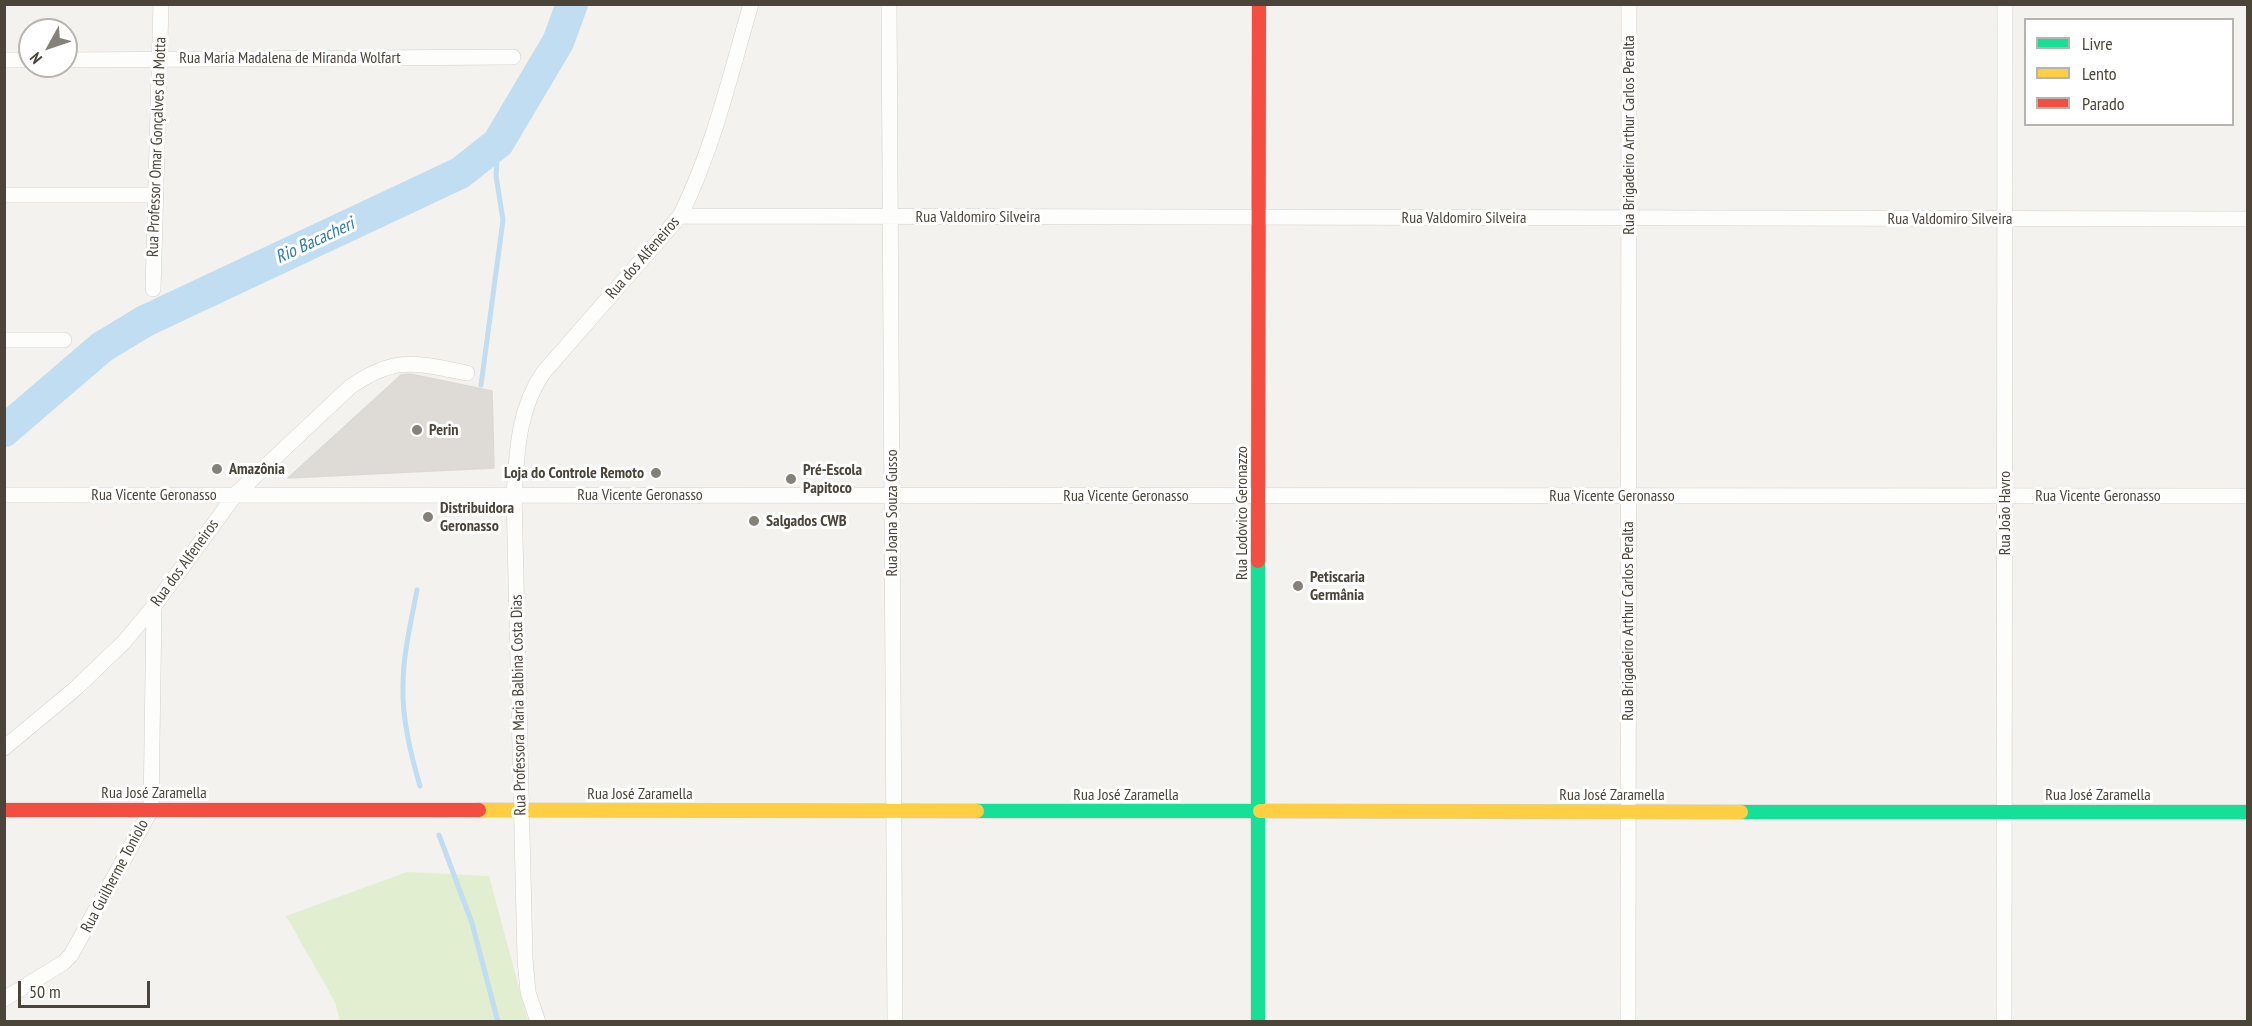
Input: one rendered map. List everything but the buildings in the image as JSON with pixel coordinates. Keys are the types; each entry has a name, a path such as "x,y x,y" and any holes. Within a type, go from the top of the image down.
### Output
{"street":[{"name":"Rua Professor Omar Gonçalves da Motta","path":"153,289 161,4"},
{"name":"Rua dos Alfeneiros","path":"532,389 557,355 656,246 680,216 705,156 751,4"},
{"name":"Rua Joana Souza Gusso","path":"889,4 895,1022"},
{"name":"Rua Lodovico Geronazzo","path":"1258,1022 1259,4"},
{"name":"Rua Brigadeiro Arthur Carlos Peralta","path":"1628,1022 1629,4"},
{"name":"Rua João Havro","path":"2004,1022 2005,4"},
{"name":"Rua Maria Madalena de Miranda Wolfart","path":"78,60 513,57"},
{"path":"4,195 156,195"},
{"name":"Rua Valdomiro Silveira","path":"680,216 2247,219"},
{"path":"4,340 64,340"},
{"name":"Rua dos Alfeneiros","path":"4,748 99,667 124,642 154,606 235,495 326,407 350,387 371,372 391,365 408,364 467,373"},
{"name":"Rua Professora Maria Balbina Costa Dias","path":"532,389 524,409 519,434 513,495 525,974 528,992 538,1022"},
{"name":"Rua Vicente Geronasso","path":"4,495 2247,496"},
{"name":"Rua Guilherme Toniolo","path":"4,999 63,963 71,955 151,810 154,606"},
{"name":"Rua José Zaramella","path":"4,810 2247,812"}],"green space":[{"path":"407,872 489,876 528,1021 340,1021 335,1002 286,916"}],"waterway":[{"name":"Rio Bacacheri","path":"4,431 102,347 145,321 460,173 498,143 558,42 572,4"},
{"path":"481,385 503,220 496,176 498,143"},
{"path":"417,590 406,650 403,699 408,737 420,786"},
{"path":"439,835 472,923 498,1022"}],"traffic: fast":[{"path":"1258,561 1258,1022"},
{"path":"977,811 1260,811"},
{"path":"1741,812 2248,812"}],"traffic: slow":[{"path":"479,810 977,811"},
{"path":"1260,811 1741,812"}],"traffic: jam":[{"path":"1258,561 1259,4"},
{"path":"4,810 479,810"}],"place":[{"name":"Perin","path":"417,430"},
{"name":"Amazônia","path":"217,469"},
{"name":"Loja do Controle Remoto","path":"656,473"},
{"name":"Pré-Escola Papitoco","path":"791,479"},
{"name":"Distribuidora Geronasso","path":"428,517"},
{"name":"Salgados CWB","path":"754,521"},
{"name":"Petiscaria Germânia","path":"1298,586"}]}
